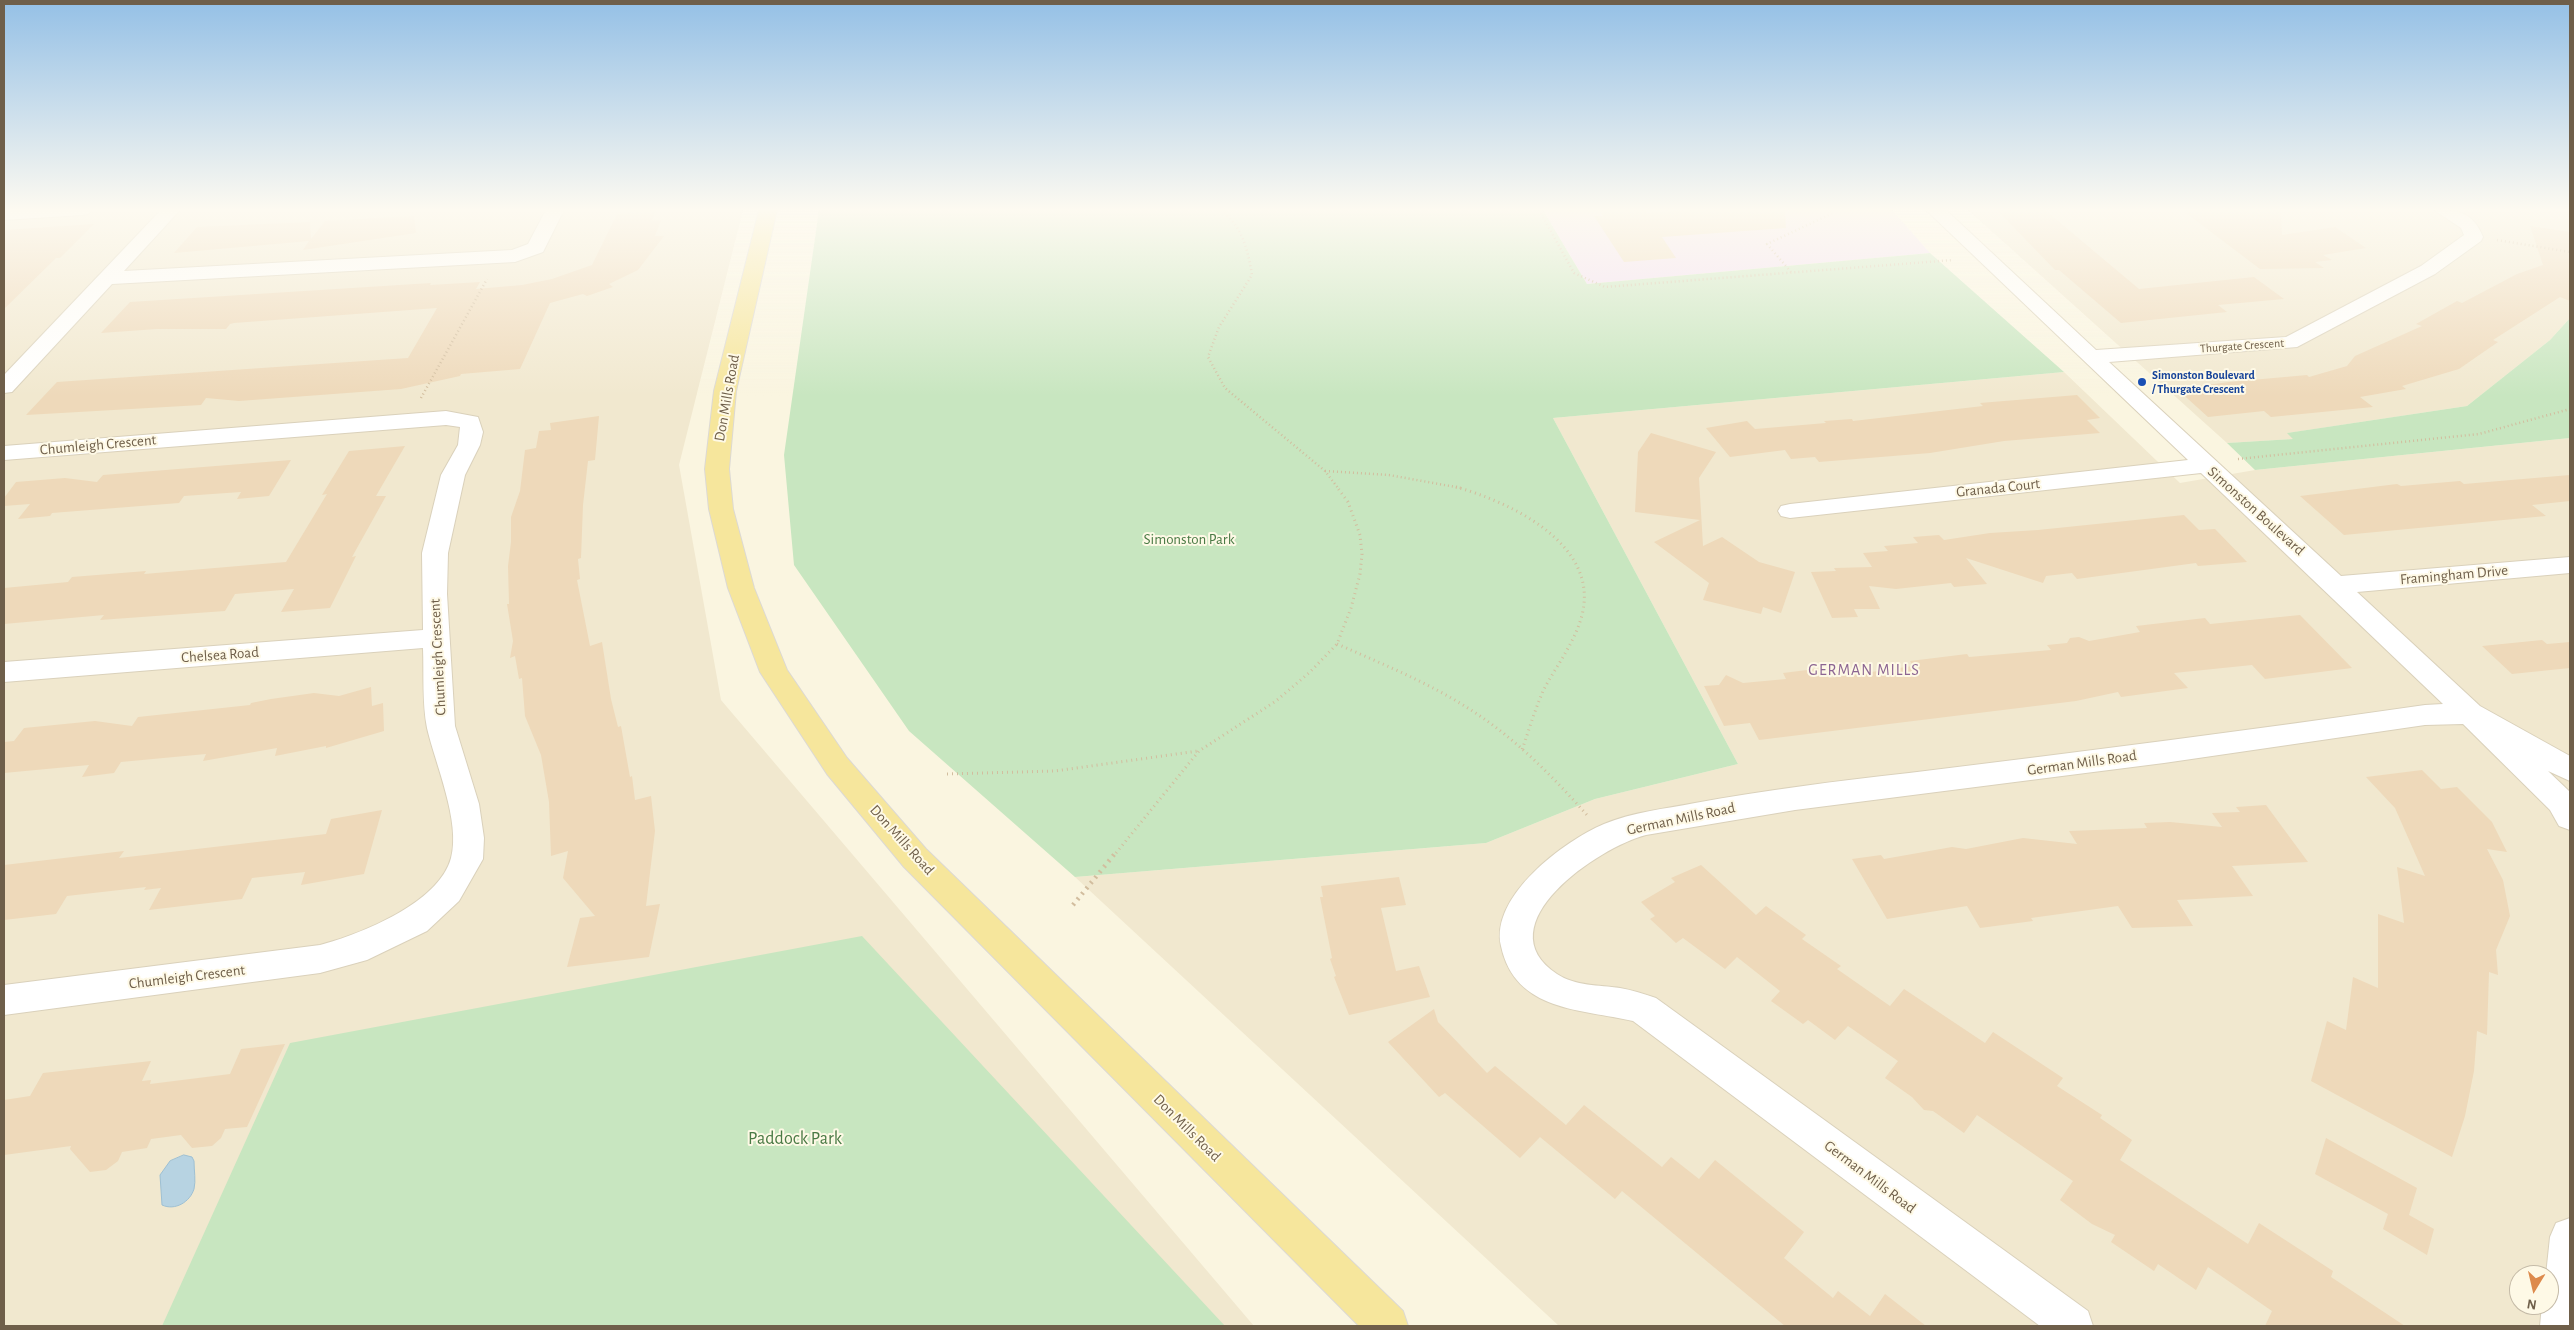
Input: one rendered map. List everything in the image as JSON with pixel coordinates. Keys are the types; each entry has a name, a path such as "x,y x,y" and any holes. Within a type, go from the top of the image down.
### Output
{"main road":[{"name":"Don Mills Road","path":"754,272 726,391 719,432 717,469 721,509 741,588 774,672 837,766 915,858 1388,1326"}],"street":[{"path":"4,387 112,272"},
{"path":"106,278 212,272"},
{"name":"Simonston Boulevard","path":"2000,272 2337,585 2561,802 2570,818"},
{"name":"Thurgate Crescent","path":"2090,357 2290,343 2424,272"},
{"name":"Chumleigh Crescent","path":"4,453 446,418 463,419 470,422 472,432 469,445 453,475 435,553 436,638 441,726 464,804 468,838 467,859 456,880 434,905 397,931 355,950 320,960 4,1000"},
{"name":"Granada Court","path":"1790,511 2206,464"},
{"name":"Framingham Drive","path":"2337,585 2570,565"},
{"name":"Chelsea Road","path":"4,672 436,638"},
{"name":"German Mills Road","path":"2073,1326 1644,1009 1609,999 1588,1000 1570,995 1554,989 1533,973 1520,954 1517,945 1517,924 1522,911 1541,885 1606,836 1645,824 1788,799 2042,768 2425,714 2471,714 2570,770"},
{"path":"2560,1326 2570,1237"}],"path":[{"path":"409,420 490,272"},
{"path":"1073,905 1199,751 1276,702 1310,672 1336,644 1351,608 1360,574 1362,554 1360,535 1348,502 1325,471 1225,388 1208,357 1219,327 1252,272"},
{"path":"1573,272 1606,286 1790,272"},
{"path":"2238,459 2479,434 2570,410"},
{"path":"1325,471 1392,476 1472,491 1516,510 1541,526 1563,547 1571,558 1582,581 1584,593 1580,622 1539,702 1522,750"},
{"path":"1336,644 1388,666 1444,694 1485,720 1522,750 1564,789 1606,836"},
{"path":"947,774 1056,771 1199,751"}],"shaded area":[{"path":"4,272 727,272 679,465 721,700 1254,1326 4,1326"},
{"path":"1580,272 1719,272 1587,284"},
{"path":"2037,272 2570,272 2570,318 2550,340 2467,406 2288,433 2294,439 2227,443"},
{"path":"2064,372 2180,483 2255,470 2570,438 2570,1326 1559,1326 1075,877 1486,843 1595,799 1738,764 1553,418"}],"green space":[{"name":"Simonston Park","path":"810,272 1580,272 1587,284 1719,272 1951,272 2064,372 1553,418 1738,764 1595,799 1486,843 1075,877 909,731 794,565 784,455"},
{"path":"2570,318 2570,438 2255,470 2227,443 2293,439 2287,433 2467,406 2550,340"},
{"name":"Paddock Park","path":"862,936 1225,1326 162,1326 290,1043"}],"water":[{"path":"184,1155 192,1157 194,1161 194,1189 186,1201 177,1206 167,1207 162,1205 160,1175 170,1161"}],"building":[{"path":"4,272 42,272 4,309"},
{"path":"572,272 634,272 609,284 613,287 587,296 583,294 550,303 520,369 461,374 460,376 401,389 239,401 206,398 201,405 26,415 57,382 408,358 437,308 234,323 230,324 226,329 157,329 101,333 130,302 431,283 430,285 480,282 476,289 522,285 552,279"},
{"path":"2061,272 2119,272 2139,289 2254,277 2284,299 2218,305 2227,312 2121,323"},
{"path":"2523,272 2570,272 2570,301 2560,297 2493,340 2498,342 2459,369 2402,386 2406,389 2360,397 2373,407 2271,417 2264,411 2208,417 2177,389 2229,382 2307,375 2309,377 2347,366 2355,356 2422,326 2416,324 2457,301 2462,303"},
{"path":"2077,395 2100,418 2087,420 2100,433 2004,441 1930,453 1819,462 1815,457 1791,459 1785,450 1730,457 1706,428 1747,421 1755,429 1826,423 1824,421 1852,419 1853,421 1983,406 1980,403"},
{"path":"599,416 595,460 588,461 583,505 581,558 578,559 580,579 577,580 590,646 602,642 611,699 618,727 621,726 630,777 632,776 635,800 651,796 655,831 646,906 660,904 649,957 567,967 580,918 595,916 563,878 568,851 551,856 549,802 541,755 525,716 522,678 519,679 515,656 510,658 513,641 507,604 509,604 508,566 511,542 511,517 520,491 525,450 536,448 539,431 551,430 550,423"},
{"path":"1651,433 1716,452 1699,478 1703,546 1722,537 1759,562 1795,572 1781,613 1763,607 1761,614 1703,600 1709,583 1654,542 1700,520 1635,512 1638,452"},
{"path":"405,446 376,496 386,496 352,557 356,556 330,608 281,612 294,589 235,594 225,611 100,620 104,615 4,624 4,588 68,582 72,577 146,571 144,574 286,562 327,494 322,495 349,451"},
{"path":"291,460 269,496 237,499 241,492 184,496 179,503 52,513 50,516 18,519 30,504 4,506 4,498 16,482 65,478 97,482 103,475"},
{"path":"2570,475 2570,501 2532,505 2546,516 2344,535 2300,496 2397,484 2401,486 2460,481 2464,484"},
{"path":"2184,515 2199,530 2215,529 2247,562 2198,566 2196,563 2077,579 2072,573 2046,576 2043,583 1966,558 1987,584 1954,587 1951,583 1896,589 1869,586 1880,609 1854,609 1858,617 1832,618 1811,572 1836,571 1834,568 1872,567 1863,553 1888,551 1884,546 1918,543 1913,537 1939,535 1944,540 1990,533"},
{"path":"2300,615 2352,668 2265,679 2252,665 2174,673 2188,688 2121,697 2118,692 2076,701 1759,740 1750,723 1724,726 1704,686 1719,685 1726,675 1743,683 1786,679 1783,673 1823,668 1829,678 1913,666 1910,661 1967,654 1969,657 2051,650 2047,645 2067,643 2070,638 2079,637 2089,641 2140,632 2136,626 2205,618 2210,624"},
{"path":"2542,640 2547,644 2570,642 2570,668 2512,674 2482,646"},
{"path":"371,687 372,706 383,703 384,731 326,748 326,746 275,756 277,748 203,761 206,754 121,762 114,773 82,777 89,765 4,773 4,742 14,741 24,728 95,721 132,726 138,717 250,705 251,703 271,699 314,693 339,696"},
{"path":"2422,770 2441,789 2457,787 2492,822 2507,852 2487,849 2503,880 2510,916 2496,950 2498,975 2489,972 2487,1035 2477,1031 2474,1071 2465,1116 2452,1157 2311,1081 2327,1021 2346,1030 2353,977 2378,988 2378,914 2404,923 2397,867 2425,876 2395,808 2366,777"},
{"path":"2266,805 2308,862 2232,866 2253,896 2177,900 2193,926 2132,928 2118,906 2031,918 2033,921 1980,928 1967,906 1887,919 1852,859 1881,855 1884,859 1952,847 1966,849 2023,838 2077,844 2069,831 2147,828 2144,823 2170,822 2222,827 2212,813 2240,812 2236,807"},
{"path":"382,810 364,874 301,885 305,872 252,878 242,899 149,910 161,888 144,890 146,887 67,896 56,914 4,920 4,865 124,851 119,858 326,834 331,819"},
{"path":"1701,865 1756,915 1766,906 1806,935 1802,939 1841,966 1837,969 1890,1006 1904,989 1985,1043 1993,1032 2063,1078 2057,1086 2102,1115 2100,1118 2132,1140 2120,1160 2248,1244 2259,1223 2333,1271 2331,1277 2405,1326 2265,1326 2272,1311 2208,1267 2196,1290 2158,1264 2154,1271 2111,1242 2115,1235 2092,1224 2060,1200 2073,1181 1977,1115 1964,1133 1933,1111 1924,1110 1912,1097 1885,1078 1898,1061 1848,1026 1835,1040 1808,1020 1803,1024 1771,1001 1780,991 1737,957 1725,969 1683,938 1676,943 1650,919 1655,916 1641,902 1675,882 1671,878"},
{"path":"1399,877 1406,905 1381,908 1396,971 1419,966 1430,997 1349,1015 1334,977 1336,976 1330,959 1332,958 1320,897 1323,897 1321,886"},
{"path":"1434,1009 1438,1022 1487,1073 1495,1066 1566,1125 1584,1105 1662,1167 1671,1157 1699,1179 1715,1160 1804,1232 1784,1258 1833,1298 1838,1291 1870,1316 1885,1294 1926,1326 1785,1326 1622,1191 1615,1199 1540,1137 1520,1158 1445,1093 1439,1097 1388,1042"},
{"path":"285,1044 247,1127 225,1129 221,1138 212,1146 192,1148 181,1135 151,1139 147,1148 122,1152 118,1161 106,1170 90,1172 70,1149 71,1146 4,1155 4,1100 30,1096 43,1073 151,1061 142,1081 151,1080 150,1084 230,1074 241,1049"},
{"path":"2326,1138 2417,1188 2409,1215 2434,1229 2427,1255 2383,1229 2388,1214 2315,1174"}],"place":[{"name":"Simonston Boulevard / Thurgate Crescent","path":"2142,382"}],"district":[{"name":"GERMAN MILLS","path":"1864,670"}]}
